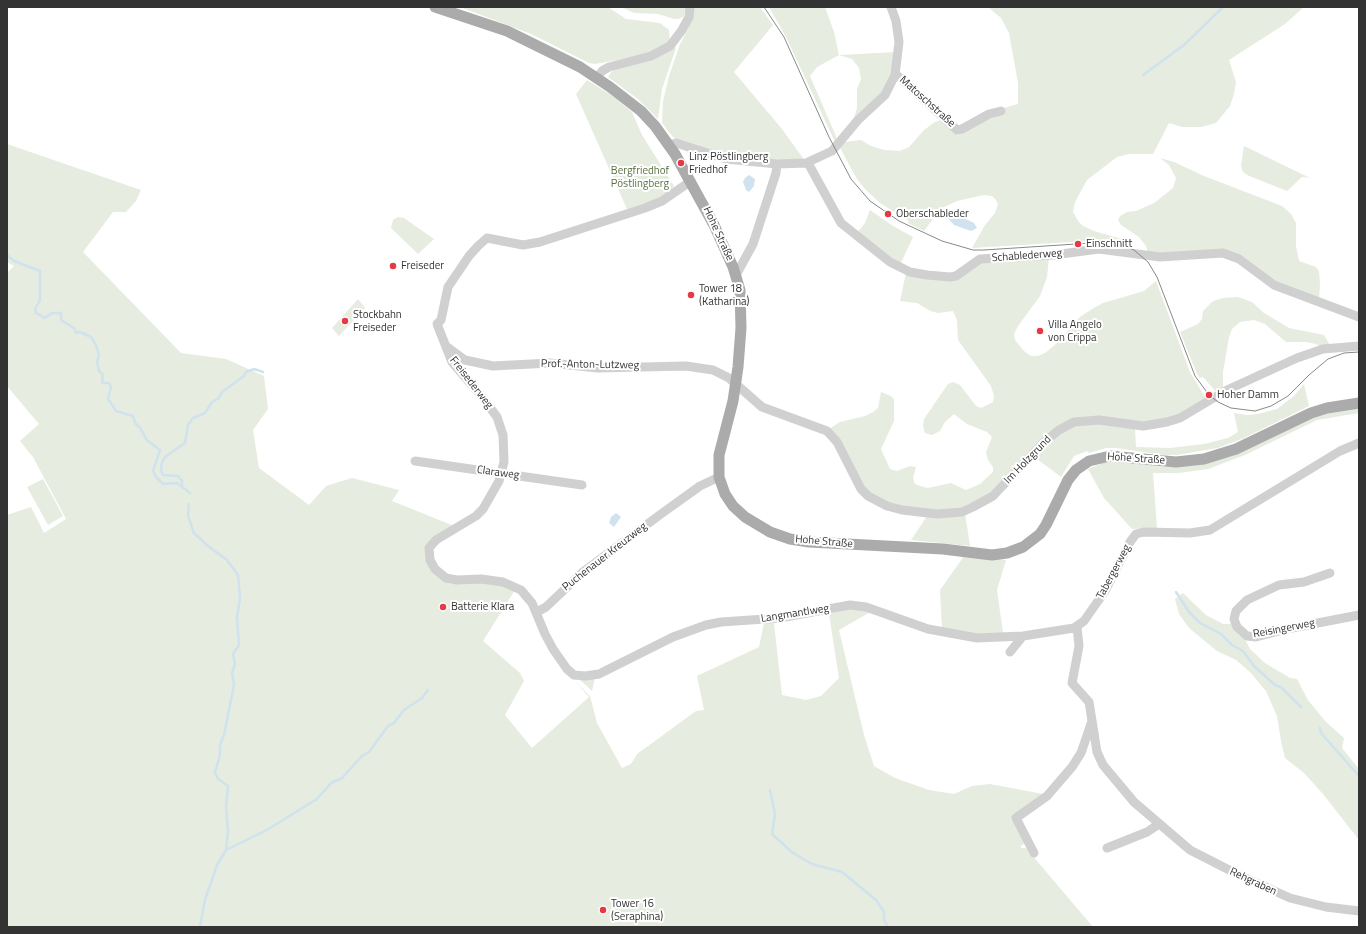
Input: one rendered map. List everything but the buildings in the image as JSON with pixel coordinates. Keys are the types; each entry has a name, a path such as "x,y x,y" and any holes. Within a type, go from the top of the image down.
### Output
{"main road":[{"name":"Hohe Straße","path":"435,7 507,31 559,56 597,78 641,111 669,145 691,181 717,230 736,275 740,290 741,317 736,384 718,454 719,477 725,494 738,511 760,527 790,539 830,544 943,549 997,555 1023,547 1040,534 1068,480 1076,470 1089,461 1110,456 1176,462 1204,459 1236,449 1311,413 1327,408 1359,403"}],"street":[{"path":"597,78 602,71 609,67 662,51 675,41 682,30 688,17 690,7"},
{"name":"Matoschstraße","path":"669,145 676,143 726,159 777,164 808,163 835,149 858,120 885,95 896,75 899,42 896,21 891,7"},
{"name":"Matoschstraße","path":"896,75 957,130 962,129 989,114 1001,111"},
{"name":"Schablederweg","path":"808,163 841,223 879,253 910,272 927,276 950,277 956,276 980,259 1053,255 1099,250 1160,257 1224,253 1239,259 1266,281 1274,285 1359,317"},
{"path":"736,275 753,244 776,174 777,164"},
{"name":"Freisederweg","path":"537,612 527,595 518,587 503,582 486,579 457,580 442,576 432,565 428,552 436,540 476,516 483,509 491,497 504,462 504,448 500,425 483,398 457,369 449,356 437,324 441,320 448,287 473,251 487,238 523,245 540,242 645,208 662,201 691,181"},
{"name":"Prof.-Anton-Lutzweg","path":"446,346 465,360 493,366 550,363 598,368 696,366 722,374 736,384"},
{"name":"Im Holzgrund","path":"736,384 762,407 827,431 837,442 861,489 875,500 902,510 920,513 952,513 973,508 993,496 1043,443 1059,430 1074,422 1099,420 1143,426 1167,422 1180,418 1227,390 1297,358 1323,349 1359,346"},
{"path":"457,369 465,360"},
{"name":"Tabergerweg","path":"1077,627 1084,621 1105,592 1130,542 1136,534 1144,532 1190,533 1210,530 1340,451 1359,443"},
{"name":"Claraweg","path":"415,461 582,485"},
{"name":"Puchenauer Kreuzweg","path":"537,612 546,607 584,571 700,486 719,477"},
{"name":"Reisingerweg","path":"1330,573 1304,582 1279,585 1247,600 1236,611 1234,619 1237,627 1244,634 1256,637 1287,628 1359,615"},
{"name":"Langmantlweg","path":"537,612 549,641 570,672 580,676 599,674 673,637 706,625 721,622 788,617 854,605 866,607 915,625 942,632 977,638 1023,636"},
{"path":"1010,652 1023,636 1077,627"},
{"name":"Rehgraben","path":"1077,627 1079,646 1072,683 1088,702 1098,752 1104,768 1134,802 1194,853 1276,893 1326,907 1359,911"},
{"path":"1034,853 1016,818 1046,796 1072,767 1082,753 1092,720"},
{"path":"1108,848 1151,831 1159,824"}],"green space":[{"path":"460,7 608,7 626,19 660,23 669,30 670,42 652,52 629,58 595,64 589,63 531,34"},
{"path":"621,7 686,7 684,16 679,19 674,19 658,14 634,13"},
{"path":"693,7 760,7 773,25 734,72 782,129 805,161 736,158 677,140 662,123 663,101 669,76 680,44 688,29"},
{"path":"769,7 825,7 834,32 839,55 817,67 810,76 838,141 836,144 786,37"},
{"path":"988,7 1304,7 1285,24 1229,60 1236,82 1234,94 1230,106 1216,123 1201,127 1182,127 1169,123 1153,154 1129,154 1117,157 1087,180 1075,202 1073,212 1078,221 1083,226 1094,231 1125,240 1131,245 1116,240 1105,240 972,248 985,225 995,213 998,204 992,196 984,195 957,201 940,209 924,231 908,223 909,221 880,203 865,189 857,179 840,148 845,142 861,140 871,146 884,150 900,151 909,147 924,130 935,122 943,120 959,136 958,127 989,112 1018,104 1018,83 1009,33 1001,18"},
{"path":"675,47 676,48 662,89 658,119 638,99 608,77 612,71"},
{"path":"896,52 895,64 885,89 853,121 857,108 857,89 861,79 859,68 852,59 839,55"},
{"name":"Bergfriedhof Pöstlingberg","path":"587,80 614,97 632,112 642,135 674,186 671,191 646,204 627,209 576,94"},
{"path":"7,144 141,190 136,201 126,212 113,212 83,252 181,353 226,359 264,376 268,409 253,430 259,468 309,505 326,486 352,478 399,490 392,501 454,526 425,550 426,561 441,579 451,584 488,581 515,590 483,641 520,673 524,681 505,715 532,748 589,697 576,682 590,696 597,723 622,768 631,764 637,754 696,711 704,710 697,676 759,647 764,623 774,623 782,695 806,700 821,696 839,678 829,614 859,607 872,611 839,630 864,735 874,766 895,778 929,790 954,794 972,786 990,784 1043,794 1010,820 1015,819 1025,843 1021,846 1021,848 1026,848 1093,927 7,927 7,515 31,507 44,533 66,519 33,457 20,441 39,424 7,386 7,273 14,266 7,262"},
{"path":"1244,146 1310,178 1302,177 1287,191 1247,175 1243,172 1241,166"},
{"path":"1160,158 1174,162 1204,176 1282,206 1291,214 1296,223 1296,246 1299,261 1316,267 1319,271 1319,299 1276,283 1239,257 1148,253 1146,246 1139,237 1121,225 1118,220 1120,216 1127,212 1136,211 1154,203 1173,188 1176,178 1169,165"},
{"path":"870,210 893,226 913,237 900,265 856,234 865,223"},
{"path":"398,217 404,218 434,239 418,254 391,228 393,220"},
{"path":"1049,258 1047,277 1040,296 1018,326 1014,334 1015,340 1024,351 1031,356 1038,356 1045,353 1055,345 1080,317 1092,309 1103,303 1144,291 1156,281 1190,372 1207,400 1194,409 1158,422 1077,419 994,493 971,506 946,512 896,507 868,493 829,429 840,422 865,416 873,412 878,408 881,392 891,396 894,399 894,421 881,449 890,469 897,471 910,466 916,467 913,478 915,484 928,488 951,483 966,490 980,484 993,472 993,467 988,460 986,452 992,437 987,432 967,424 954,414 945,422 940,431 932,435 925,433 923,426 924,419 948,384 953,382 960,385 976,406 981,408 993,402 994,396 991,386 958,340 957,320 953,311 938,313 930,311 917,303 900,301 906,273 942,280 977,263"},
{"path":"1238,297 1252,302 1264,313 1289,328 1324,335 1330,345 1321,347 1316,344 1306,342 1286,342 1265,324 1254,320 1240,322 1232,329 1229,337 1223,372 1223,390 1217,393 1203,377 1200,378 1197,374 1180,332 1198,324 1202,319 1203,311 1213,301 1223,298"},
{"name":"Stockbahn Freiseder","path":"358,299 365,308 339,336 332,328"},
{"path":"1304,384 1309,406 1244,438 1218,448 1177,455 1163,455 1116,448 1106,448 1089,453 1087,451 1074,456 1061,477 1033,456 1040,447 1078,422 1135,428 1136,447 1170,448 1204,444 1228,438 1238,432 1234,413 1247,415 1258,414 1277,409 1294,396"},
{"path":"1359,408 1359,413 1317,420 1245,455 1208,469 1179,473 1153,473 1157,528 1132,529 1104,498 1088,469 1108,461 1167,467 1200,465 1236,454 1294,425 1326,413"},
{"path":"43,479 63,516 48,525 27,487"},
{"path":"965,513 970,546 911,540 927,516"},
{"path":"964,556 1006,560 997,590 1003,633 975,634 942,628 940,590"},
{"path":"1183,593 1206,615 1223,624 1232,624 1239,635 1245,639 1250,649 1265,663 1290,678 1297,679 1308,700 1326,722 1344,738 1342,748 1359,769 1359,840 1323,794 1304,773 1285,758 1277,716 1266,691 1250,672 1236,660 1217,651 1189,628 1179,614 1175,599"},
{"path":"595,678 592,691 580,680"}],"water":[{"path":"749,175 755,179 754,186 749,192 746,190 743,182"},
{"path":"951,212 974,223 977,228 971,231 954,225 947,217"},
{"path":"616,513 621,517 614,527 609,523 611,517"}],"waterway":[{"path":"1143,75 1184,45 1223,7"},
{"path":"7,255 14,261 40,271 40,300 35,309 36,313 45,318 52,313 61,313 61,320 74,328 76,333 80,332 91,337 96,345 99,355 97,362 99,371 103,375 102,383 109,383 111,387 108,399 116,411 133,416 135,423 140,428 147,440 160,450 153,471 156,477 163,484 177,483 190,493"},
{"path":"182,486 182,481 178,476 163,475 161,470 162,462 166,456 185,443 188,425 193,418 205,413 212,402 219,398 222,392 244,376 246,372 254,369 263,372"},
{"path":"189,504 188,516 194,533 227,560 238,575 240,598 237,617 239,645 233,654 235,664 232,673 234,685 224,735 220,745 220,755 215,772 218,779 228,786 226,806 228,831 226,850 217,865 205,900 200,927"},
{"path":"1176,592 1189,612 1200,623 1221,634 1232,645 1243,651 1254,666 1275,685 1281,687 1301,707"},
{"path":"226,850 265,831 317,799 331,783 342,778 362,756 369,752 388,726 394,723 404,710 422,698 428,690"},
{"path":"1320,728 1321,733 1359,776"},
{"path":"770,790 775,814 772,834 793,853 812,864 842,872 876,900 884,912 884,920 888,927"}],"tram line":[{"path":"764,7 784,37 829,137 851,179 870,201 899,221 942,241 973,250 1107,242 1121,244 1134,250 1148,262 1157,277 1195,376 1209,395 1218,402 1231,408 1255,411 1271,406 1288,396 1328,359 1344,353 1359,352"}],"place":[{"name":"Linz Pöstlingberg Friedhof","path":"681,163"},
{"name":"Oberschableder","path":"888,214"},
{"name":"Einschnitt","path":"1078,244"},
{"name":"Freiseder","path":"393,266"},
{"name":"Tower 18 (Katharina)","path":"691,295"},
{"name":"Stockbahn Freiseder","path":"345,321"},
{"name":"Villa Angelo von Crippa","path":"1040,331"},
{"name":"Hoher Damm","path":"1209,395"},
{"name":"Batterie Klara","path":"443,607"},
{"name":"Tower 16 (Seraphina)","path":"603,910"}]}
